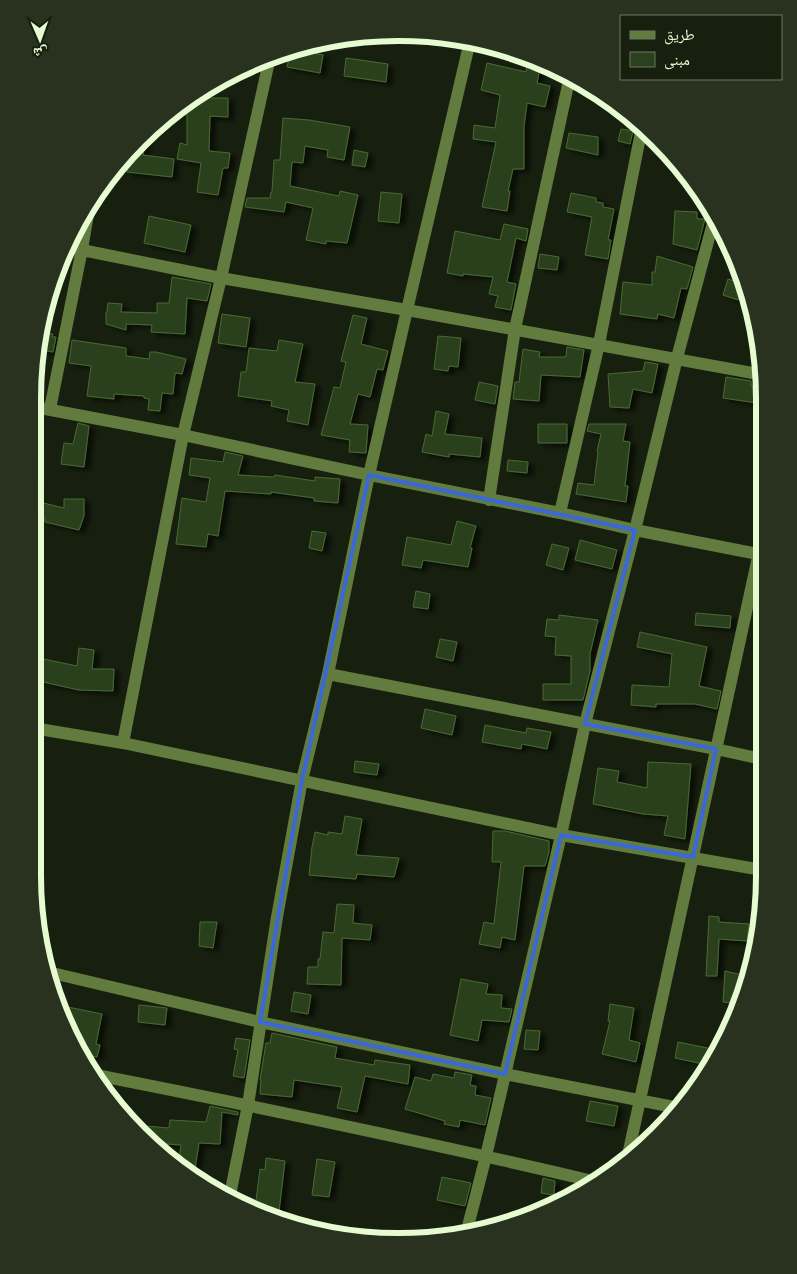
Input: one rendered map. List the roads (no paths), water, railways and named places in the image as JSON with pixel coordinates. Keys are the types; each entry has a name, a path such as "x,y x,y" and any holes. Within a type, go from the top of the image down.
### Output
{"street":[{"path":"231,1191 248,1105 277,917 302,780 328,674 369,475 468,48"},
{"path":"122,743 183,435 221,278 268,66"},
{"path":"490,500 514,329 568,84"},
{"path":"560,513 599,344 640,136"},
{"path":"50,410 86,225"},
{"path":"468,1226 561,835 585,724 712,227"},
{"path":"74,248 221,278 755,373"},
{"path":"41,408 183,435 756,554"},
{"path":"630,1148 716,749 756,577"},
{"path":"328,674 756,758"},
{"path":"41,729 122,743 561,835 756,869"},
{"path":"55,974 260,1022 505,1074 671,1106"},
{"path":"103,1076 248,1105 586,1179"}]}
